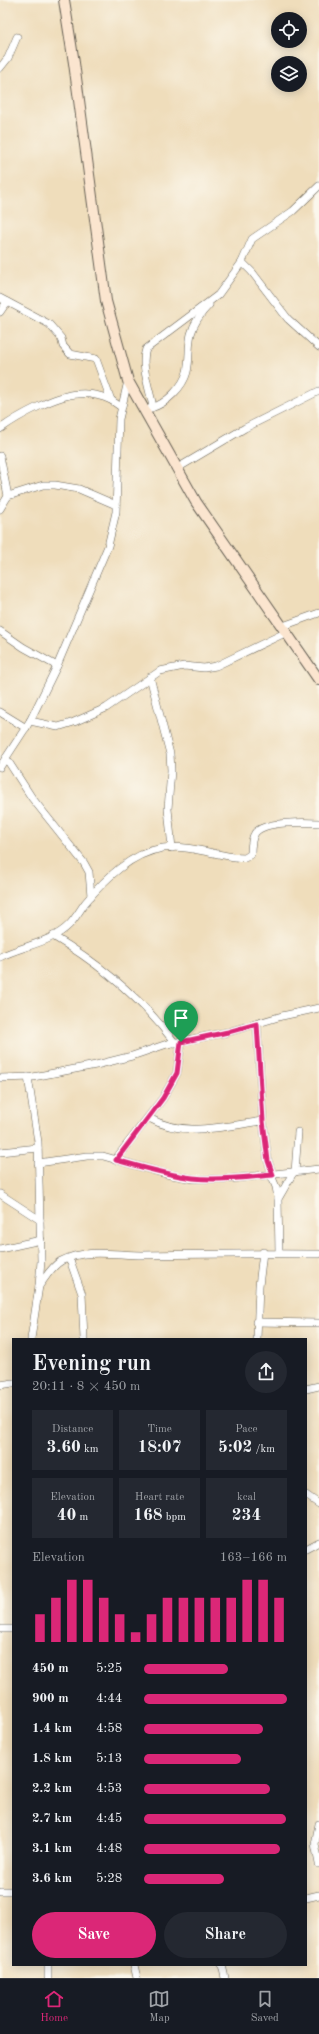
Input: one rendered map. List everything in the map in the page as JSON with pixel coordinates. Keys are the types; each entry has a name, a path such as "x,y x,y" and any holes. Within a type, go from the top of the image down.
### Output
{"main road":[{"path":"64,0 106,301 128,381 176,469 196,502 319,680"}],"street":[{"path":"0,68 8,58 17,37"},
{"path":"143,410 153,407 171,396 187,374 191,334 200,316 242,262 252,239 293,211 319,186"},
{"path":"242,262 252,272 288,319 319,347"},
{"path":"153,407 144,366 144,354 146,349 218,294"},
{"path":"0,298 28,311 49,324 70,354 96,359 111,400"},
{"path":"0,312 7,302"},
{"path":"0,767 30,721 57,666 108,546 116,505 119,419 128,381"},
{"path":"176,469 245,428 319,392"},
{"path":"2,427 46,404 70,395 89,395 111,400 121,407"},
{"path":"0,456 8,496"},
{"path":"0,509 8,496 43,485 55,485 79,489 116,505"},
{"path":"30,721 58,727 74,722 106,708 160,670 193,666 204,668 221,664 285,629 319,613"},
{"path":"0,631 23,647 57,666"},
{"path":"150,677 170,754 171,770 168,809 172,848"},
{"path":"0,712 26,728"},
{"path":"6,758 36,804 84,863 89,872 91,896"},
{"path":"0,956 53,936 68,925 91,896 117,870 132,860 155,850 172,848 216,852 245,858 251,854 251,844 254,834 260,829 282,824 319,823"},
{"path":"53,936 92,960 153,1014 178,1042 177,1073 163,1098 149,1118 116,1160"},
{"path":"0,1078 28,1077 103,1064 178,1042 228,1032 319,1008"},
{"path":"257,1024 263,1121 268,1161 278,1199 279,1253"},
{"path":"28,1077 38,1148 41,1240 39,1286 31,1338"},
{"path":"149,1118 161,1125 186,1130 205,1129 263,1121"},
{"path":"278,1199 294,1172 298,1132"},
{"path":"0,1152 38,1148"},
{"path":"38,1163 87,1156 102,1156 166,1174 194,1179 230,1179 319,1169"},
{"path":"0,1194 40,1220"},
{"path":"0,1249 41,1240"},
{"path":"257,1338 256,1322 263,1252"},
{"path":"39,1286 52,1268 68,1259 92,1253 123,1255 263,1252 319,1254"},
{"path":"68,1259 72,1263 82,1294 84,1338"},
{"path":"256,1322 319,1323"},
{"path":"0,1384 12,1383"},
{"path":"307,1389 319,1386"},
{"path":"307,1496 319,1504"},
{"path":"307,1548 319,1542"},
{"path":"0,1629 12,1629"},
{"path":"319,1824 315,1844 319,1864"},
{"path":"0,1891 12,1891"},
{"path":"307,1898 319,1895"},
{"path":"48,1966 48,1978"},
{"path":"134,1966 137,1978"},
{"path":"222,1966 225,1978"}],"route":[{"path":"257,1024 263,1121 268,1161 273,1175 230,1179 194,1179 166,1174 116,1160 149,1118 163,1098 177,1073 181,1042 257,1024"}]}
